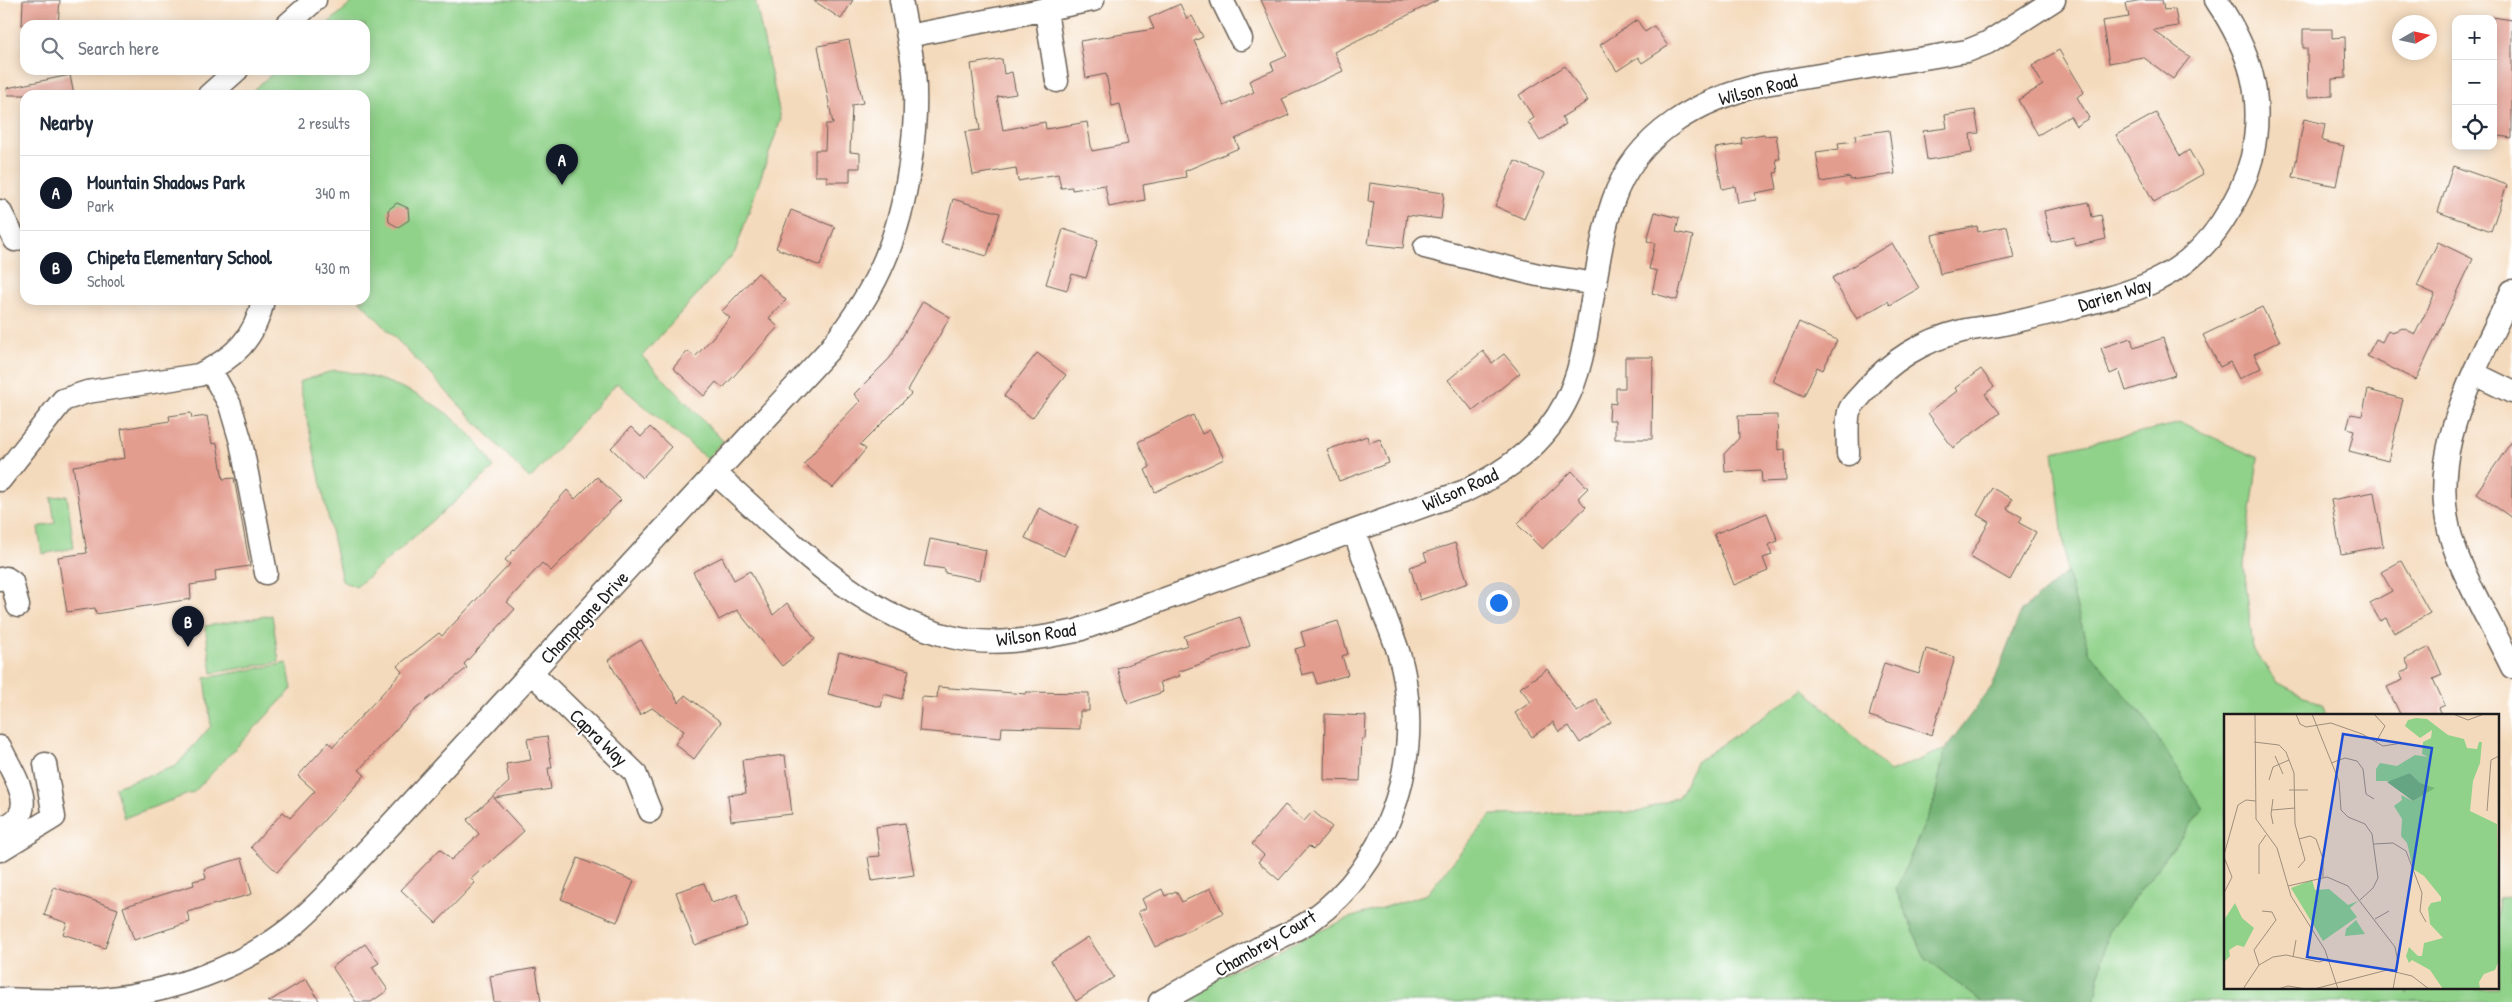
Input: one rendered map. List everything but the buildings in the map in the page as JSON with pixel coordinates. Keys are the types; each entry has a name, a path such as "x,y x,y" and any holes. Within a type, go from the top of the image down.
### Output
{"street":[{"path":"293,20 315,0"},
{"name":"Champagne Drive","path":"0,999 64,1001 138,994 201,976 233,962 264,946 293,926 324,897 829,350 853,318 886,259 906,190 911,154 914,73 901,0"},
{"path":"908,36 1093,0"},
{"path":"1222,0 1241,39"},
{"name":"Wilson Road","path":"716,474 835,579 869,602 897,617 925,629 953,637 986,641 1016,641 1076,631 1465,491 1494,477 1534,445 1565,403 1575,378 1583,353 1607,224 1614,199 1638,154 1657,135 1679,118 1703,104 1733,91 1967,51 1988,43 2054,0"},
{"name":"Darien Way","path":"1848,454 1849,411 1874,380 1894,362 1916,349 1962,331 1998,325 2133,292 2159,281 2190,259 2214,235 2236,202 2249,171 2258,116 2251,67 2231,22 2216,0"},
{"path":"1046,10 1057,81"},
{"path":"215,90 231,75"},
{"path":"0,211 13,240"},
{"path":"1425,247 1538,275 1596,284"},
{"path":"2512,292 2474,374 2452,430 2444,460 2443,491 2446,519 2456,554 2512,667"},
{"path":"0,480 63,400 87,392 199,375 210,370 230,358 251,336 262,305"},
{"path":"210,370 230,405 241,442 266,573"},
{"path":"2474,374 2512,392"},
{"name":"Chambrey Court","path":"1160,1002 1312,919 1341,893 1362,869 1394,809 1404,777 1408,745 1405,680 1398,653 1354,531"},
{"path":"0,579 6,578 12,582 18,606"},
{"name":"Capra Way","path":"532,673 635,773 650,811"},
{"path":"0,747 23,797 24,812 18,820 0,828"},
{"path":"0,850 54,817 47,773 19,788"}],"green space":[{"path":"355,0 755,0 781,119 735,252 642,356 723,441 707,459 617,383 530,479 364,305 370,305 370,90 254,90 270,75 370,75 370,20 332,20"},
{"path":"335,370 382,380 427,400 465,430 481,448 494,468 356,587 342,581 299,382"},
{"path":"2182,423 2258,458 2244,565 2253,649 2277,682 2323,706 2325,714 2224,714 2224,990 2407,990 2408,995 2409,990 2500,990 2500,898 2512,897 2512,1002 2094,1002 2108,932 2203,809 2089,652 2067,572 2053,451"},
{"path":"67,495 74,548 42,554 38,527 55,523 51,498"},
{"path":"2067,572 2089,652 2144,717 2203,809 2108,932 2094,1002 1982,1002 1925,958 1896,890 1934,802 1945,749 1993,685 2021,611"},
{"path":"272,615 279,662 212,673 205,626"},
{"path":"287,663 292,689 194,792 124,818 115,787 176,766 211,726 205,678"},
{"path":"1804,688 1890,772 1945,749 1934,802 1896,890 1925,958 1982,1002 1162,1002 1349,918 1427,894 1491,815 1639,812 1678,797 1696,762"}],"place":[{"name":"Mountain Shadows Park","path":"562,185"},
{"name":"Chipeta Elementary School","path":"188,647"}]}
